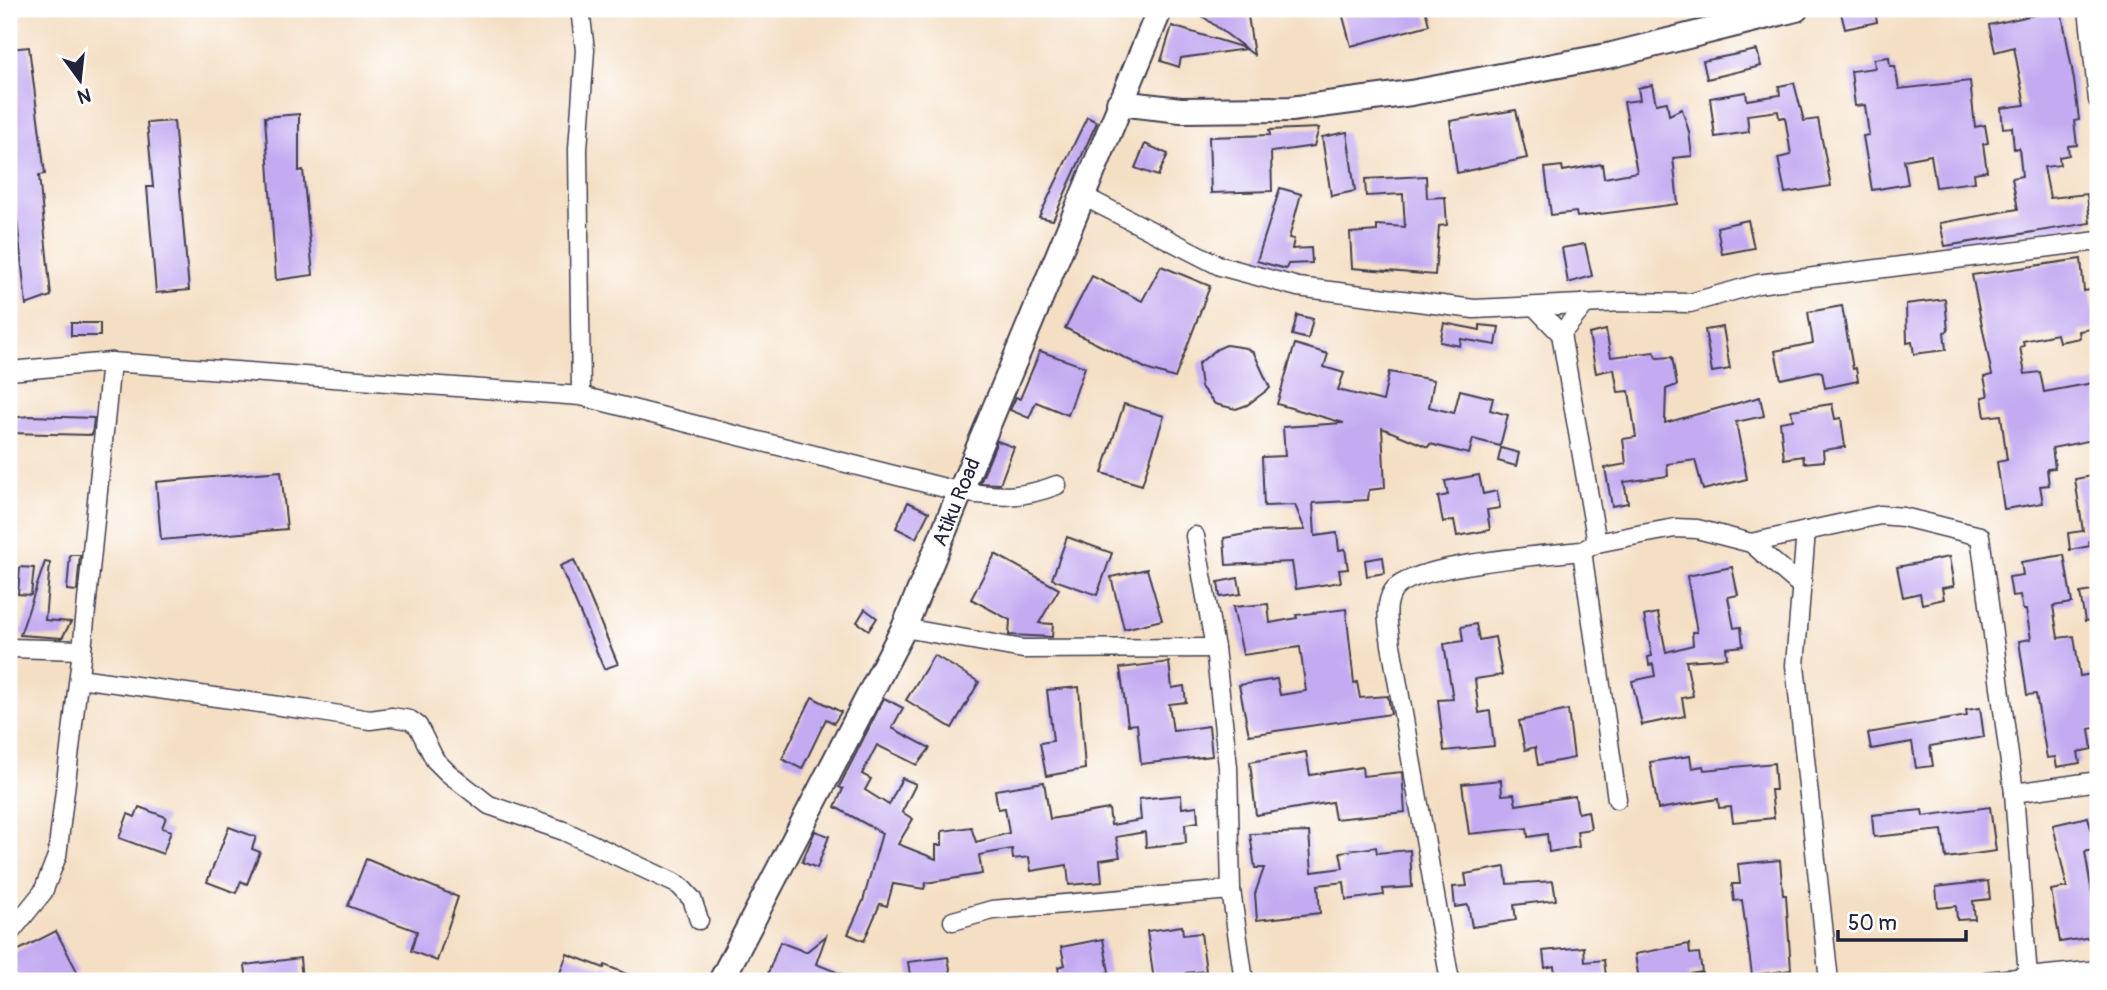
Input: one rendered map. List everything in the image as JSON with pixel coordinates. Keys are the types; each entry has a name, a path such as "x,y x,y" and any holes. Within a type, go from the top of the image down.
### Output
{"street":[{"path":"580,9 585,50 578,149 581,396"},
{"name":"Atiku Road","path":"721,981 904,628 1160,9"},
{"path":"1119,103 1181,110 1291,109 1411,93 1612,55 1796,9"},
{"path":"2088,9 2098,100"},
{"path":"1081,195 1220,266 1298,287 1474,309 1536,308 1586,303 1690,303 1758,284 2098,241"},
{"path":"1561,334 1586,303"},
{"path":"1536,308 1561,334 1589,547 1617,799"},
{"path":"9,934 43,892 57,856 79,678 111,362"},
{"path":"9,371 111,362 581,396 961,492 1003,498 1032,495 1057,485"},
{"path":"1751,543 1880,515 1903,517 1980,536 2014,793 2028,976"},
{"path":"1450,981 1391,645 1387,603 1394,589 1427,571 1589,547 1675,527 1697,529 1751,543 1799,584"},
{"path":"1806,531 1799,584 1795,666 1829,981"},
{"path":"1195,536 1215,648 1228,767 1231,890 1244,981"},
{"path":"904,628 1023,649 1215,648"},
{"path":"9,649 82,650"},
{"path":"79,678 309,710 346,718 410,720 418,726 435,760 489,805 564,831 679,885 692,899 699,920"},
{"path":"2014,793 2098,781"},
{"path":"953,921 992,910 1231,890"},
{"path":"1986,981 2098,971"}],"building":[{"path":"1193,9 1247,9 1254,55 1246,49 1181,58 1179,67 1161,61 1172,26 1245,48"},
{"path":"1341,9 1425,9 1429,25 1351,46"},
{"path":"1874,9 1877,22 1845,29 1841,13"},
{"path":"2061,9 2079,120 2074,121 2077,145 2068,146 2069,155 2059,157 2060,165 2044,167 2050,198 2087,194 2090,223 1945,246 1940,223 2018,209 2012,178 2022,176 2019,148 2014,149 2012,127 2003,128 2001,108 2025,105 2014,47 1995,52 1989,25"},
{"path":"29,47 45,174 39,175 51,296 26,305 9,143 9,49"},
{"path":"1757,50 1761,66 1707,79 1703,61"},
{"path":"1889,57 1890,66 1895,66 1899,89 1970,81 1975,127 1985,125 1988,143 1983,144 1987,171 1974,173 1975,182 1936,187 1931,155 1904,160 1908,184 1872,190 1863,136 1869,135 1865,105 1855,106 1851,71 1875,68 1874,59"},
{"path":"1794,83 1804,121 1818,119 1831,186 1785,193 1778,158 1791,155 1785,117 1779,118 1778,111 1747,115 1749,132 1715,137 1710,98 1746,92 1747,100 1780,95 1779,86"},
{"path":"1652,85 1656,104 1667,102 1669,115 1682,109 1689,132 1692,156 1673,158 1678,204 1577,217 1576,212 1551,215 1545,168 1562,166 1563,171 1602,164 1604,178 1637,172 1624,102 1640,100 1638,88"},
{"path":"1516,110 1527,158 1457,173 1450,121"},
{"path":"299,114 299,171 303,170 313,275 276,280 265,117"},
{"path":"1087,117 1097,122 1053,220 1039,217"},
{"path":"174,121 189,290 156,293 147,187 153,187 147,123"},
{"path":"1319,128 1314,146 1271,152 1272,191 1211,193 1209,137 1270,135 1269,130"},
{"path":"1347,132 1355,191 1331,196 1322,137"},
{"path":"1145,144 1168,154 1158,176 1135,168"},
{"path":"1426,176 1427,198 1445,197 1447,225 1439,226 1435,275 1352,268 1350,233 1377,231 1377,225 1405,227 1403,194 1366,196 1365,179"},
{"path":"1280,188 1301,194 1289,238 1294,239 1292,249 1311,248 1312,263 1288,264 1286,269 1257,261"},
{"path":"1748,220 1754,248 1722,254 1717,227"},
{"path":"1585,244 1592,276 1568,283 1562,248"},
{"path":"2081,259 2084,291 2090,290 2097,328 2079,331 2080,338 2059,342 2057,334 2023,341 2024,346 2020,347 2025,374 2040,372 2044,392 2098,382 2098,439 2052,448 2055,468 2047,469 2049,485 2040,486 2043,503 2004,509 1997,462 2007,460 2001,415 1985,417 1982,397 1988,396 1984,377 1992,375 1972,275"},
{"path":"1161,266 1210,286 1175,378 1149,370 1065,328 1092,276 1142,301"},
{"path":"1945,299 1948,331 1944,332 1946,350 1914,354 1912,342 1907,343 1906,304"},
{"path":"1842,306 1853,369 1856,368 1858,381 1825,388 1822,372 1818,371 1781,379 1775,351 1813,343 1808,312"},
{"path":"1297,315 1313,319 1308,339 1292,335"},
{"path":"71,323 100,323 100,336 71,336"},
{"path":"1444,323 1480,330 1480,325 1499,327 1496,345 1461,339 1460,346 1440,342"},
{"path":"1723,327 1730,369 1712,372 1705,330"},
{"path":"1606,330 1611,357 1654,352 1657,358 1672,357 1677,385 1666,389 1665,423 1760,397 1764,416 1736,422 1747,479 1703,490 1695,460 1667,464 1668,476 1624,482 1628,503 1612,506 1605,468 1626,464 1623,439 1636,437 1629,391 1618,392 1614,369 1596,373 1589,334"},
{"path":"1295,344 1328,354 1324,367 1344,373 1338,390 1383,401 1389,372 1434,380 1429,407 1454,413 1460,390 1493,398 1490,410 1508,415 1500,446 1473,439 1469,454 1430,444 1428,447 1382,428 1385,488 1369,490 1368,500 1313,503 1315,536 1337,533 1339,550 1345,549 1348,569 1339,570 1341,582 1296,589 1292,562 1226,565 1224,538 1256,532 1305,530 1295,505 1264,506 1262,457 1285,456 1283,427 1344,423 1277,404"},
{"path":"1226,345 1246,348 1254,353 1270,388 1247,405 1236,409 1215,404 1201,387 1198,364"},
{"path":"1040,351 1085,367 1068,415 1036,402 1029,418 1010,410 1016,397 1020,399"},
{"path":"1124,404 1164,416 1142,485 1102,473"},
{"path":"1832,404 1835,419 1841,418 1845,447 1823,450 1824,461 1804,463 1803,456 1784,459 1780,422 1793,420 1791,410"},
{"path":"9,418 94,418 92,435 9,433"},
{"path":"997,441 1014,447 1000,484 980,483"},
{"path":"1501,448 1519,453 1516,466 1498,461"},
{"path":"281,471 287,529 161,540 156,482"},
{"path":"1479,475 1483,494 1497,491 1500,508 1487,510 1490,530 1457,536 1454,520 1443,522 1438,497 1448,495 1445,481"},
{"path":"2092,476 2094,487 2098,486 2098,540 2089,541 2090,546 2070,550 2068,533 2083,531 2075,479"},
{"path":"908,502 929,512 916,538 896,528"},
{"path":"1067,537 1112,553 1097,595 1052,579"},
{"path":"995,554 1059,589 1039,623 1053,624 1052,637 1009,635 1010,620 971,599"},
{"path":"70,555 80,555 77,591 67,590"},
{"path":"2064,555 2072,603 2053,606 2058,638 2074,636 2080,676 2098,673 2098,727 2089,729 2092,749 2078,752 2080,763 2057,767 2055,757 2047,758 2036,694 2027,695 2019,641 2031,639 2026,610 2023,610 2020,595 2012,596 2009,577 2023,575 2021,562"},
{"path":"1383,557 1385,573 1367,576 1365,560"},
{"path":"1949,557 1954,586 1942,588 1944,599 1922,604 1920,593 1903,597 1897,567"},
{"path":"574,560 618,664 604,669 560,566"},
{"path":"45,562 50,563 45,620 71,622 62,638 20,635"},
{"path":"20,567 34,568 31,595 18,594"},
{"path":"1732,567 1738,595 1728,597 1734,628 1741,627 1743,646 1726,648 1727,658 1686,661 1693,696 1682,698 1685,716 1642,725 1632,681 1655,676 1653,664 1649,665 1648,657 1652,656 1644,616 1658,613 1666,652 1693,645 1692,632 1697,632 1687,576"},
{"path":"1147,569 1162,620 1124,629 1111,577"},
{"path":"1238,578 1241,594 1220,597 1218,582"},
{"path":"2098,590 2098,619 2085,621 2080,593"},
{"path":"1268,604 1270,623 1297,618 1296,615 1346,609 1354,683 1357,682 1360,698 1388,696 1391,714 1249,735 1239,685 1277,679 1280,695 1306,691 1300,647 1243,655 1233,607"},
{"path":"865,609 877,618 869,630 857,622"},
{"path":"1476,624 1479,640 1495,637 1502,675 1475,679 1479,713 1490,711 1494,746 1444,751 1438,700 1453,699 1444,644 1463,641 1461,627"},
{"path":"934,655 979,682 952,728 906,700"},
{"path":"1169,662 1172,688 1184,686 1186,702 1169,704 1173,731 1209,726 1212,756 1141,764 1137,724 1128,725 1120,668"},
{"path":"1079,687 1085,769 1046,776 1040,743 1053,741 1047,690"},
{"path":"812,697 841,712 834,723 826,719 802,769 782,759"},
{"path":"884,698 903,708 892,728 930,748 917,765 877,745 862,774 871,779 865,790 889,805 902,778 916,784 902,812 913,819 898,844 936,859 936,845 942,845 942,831 971,827 976,842 1009,833 1005,808 998,809 995,790 1044,782 1050,819 1109,809 1111,825 1141,820 1139,799 1181,795 1182,808 1197,806 1198,822 1185,824 1186,843 1146,847 1145,832 1116,837 1120,857 1100,860 1102,882 1069,885 1067,865 1031,871 1029,857 1013,859 1012,849 979,855 982,874 926,883 924,889 893,884 887,906 880,904 864,941 848,934 863,901 882,833 835,807 843,789 839,787"},
{"path":"1980,708 1984,737 1930,746 1933,766 1916,768 1912,742 1871,749 1868,733 1967,716 1966,710"},
{"path":"1568,710 1574,758 1538,765 1535,747 1525,750 1519,721"},
{"path":"1306,752 1310,775 1362,767 1363,776 1402,772 1405,812 1335,819 1332,802 1256,815 1250,762"},
{"path":"1690,756 1692,768 1703,766 1704,770 1774,763 1776,790 1771,790 1774,818 1733,822 1731,807 1719,808 1718,799 1658,809 1650,762"},
{"path":"1501,780 1502,795 1514,794 1516,805 1575,796 1578,813 1588,811 1591,829 1577,831 1579,847 1549,852 1547,834 1528,837 1527,828 1469,834 1462,784"},
{"path":"139,807 166,817 162,828 171,831 163,854 119,838 128,814 135,817"},
{"path":"1990,807 1996,851 1946,858 1942,830 1874,837 1872,815 1922,810 1923,816"},
{"path":"2088,817 2096,849 2085,852 2093,899 2098,898 2098,936 2060,942 2051,890 2067,887 2053,825"},
{"path":"229,827 256,837 252,849 260,852 247,884 241,881 236,893 207,882"},
{"path":"815,831 829,836 817,868 802,862"},
{"path":"1309,832 1312,872 1343,868 1340,852 1376,847 1377,853 1410,850 1412,887 1383,889 1384,895 1346,900 1344,882 1318,885 1320,913 1257,920 1255,894 1264,868 1255,868 1250,834"},
{"path":"366,859 458,897 437,961 411,951 417,931 348,906"},
{"path":"1780,860 1783,895 1786,895 1791,970 1752,975 1742,900 1734,901 1732,884 1740,884 1738,864"},
{"path":"1505,867 1507,884 1553,881 1556,900 1514,905 1516,920 1472,927 1468,905 1455,907 1453,887 1467,886 1465,874"},
{"path":"1988,881 1990,899 1973,901 1975,919 1957,920 1956,906 1938,908 1936,887"},
{"path":"1182,926 1183,935 1201,933 1206,971 1186,973 1187,981 1154,981 1147,931"},
{"path":"56,931 78,973 62,981 9,981 9,955"},
{"path":"826,936 816,964 859,981 765,981 780,942 806,952"},
{"path":"1103,939 1109,972 1102,974 1103,981 1060,981 1058,967 1065,965 1061,947"},
{"path":"1689,944 1690,954 1699,953 1702,972 1688,974 1689,981 1639,981 1635,954"},
{"path":"1584,947 1585,962 1604,960 1606,976 1594,977 1595,981 1556,981 1554,966 1545,968 1543,951"},
{"path":"567,954 604,968 605,965 644,981 557,981"},
{"path":"948,957 952,981 911,981 908,962"},
{"path":"300,958 302,981 247,981 245,965"}]}
